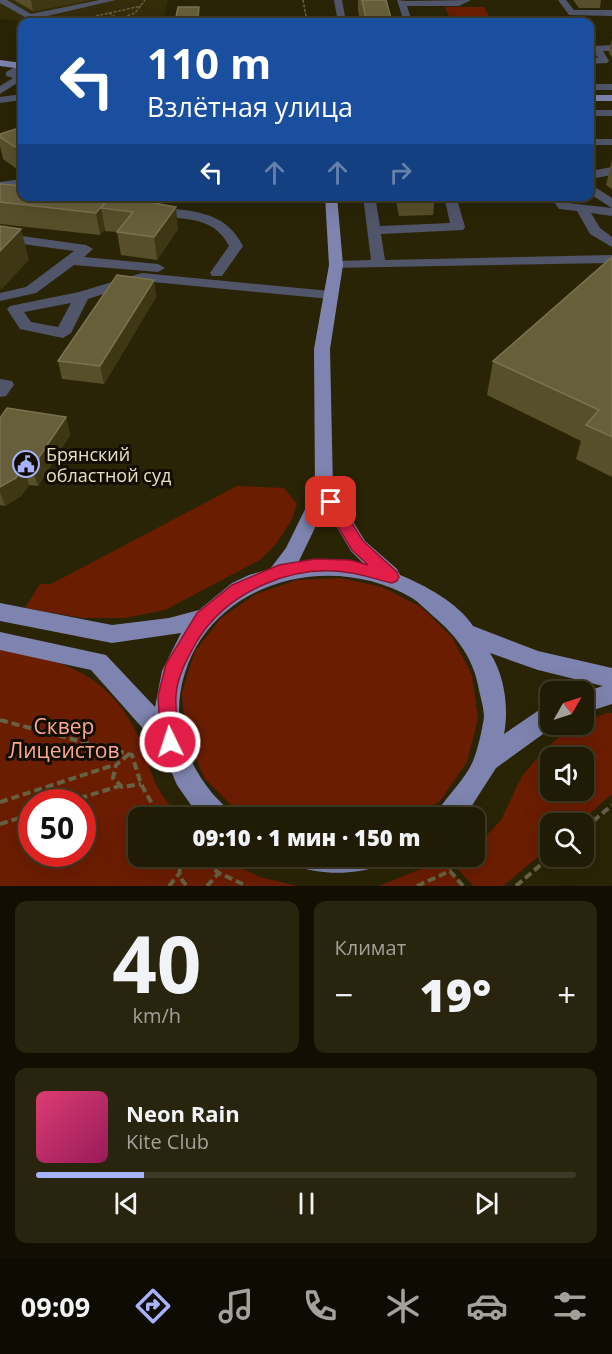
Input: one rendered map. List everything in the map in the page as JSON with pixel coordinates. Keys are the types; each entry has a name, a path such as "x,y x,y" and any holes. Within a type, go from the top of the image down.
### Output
{"main road":[{"path":"0,63 18,65"},
{"path":"594,98 612,98"},
{"path":"279,572 294,553 324,489 322,350 336,265 331,201"},
{"path":"324,489 357,546 392,577 434,600 468,634 484,662 494,693 495,725 489,759 467,798 458,807"},
{"path":"170,742 167,696 174,664 203,618 237,589 279,572 315,566 350,566 392,577"},
{"path":"0,612 112,634 169,627 203,618"},
{"path":"468,634 533,661 612,678"},
{"path":"0,641 98,662 126,690 170,742 184,776 206,807"},
{"path":"594,699 612,694"},
{"path":"489,759 540,723"}],"lane":[{"path":"2,3 36,17 112,0"},
{"path":"338,0 341,18"},
{"path":"407,18 402,2 459,3 467,0"},
{"path":"562,0 572,13 612,13"},
{"path":"594,61 604,61 597,48 612,48"},
{"path":"3,74 18,68"},
{"path":"3,74 18,76"},
{"path":"0,91 18,79"},
{"path":"594,87 612,87"},
{"path":"0,100 18,98"},
{"path":"594,114 612,113"},
{"path":"594,142 612,142"},
{"path":"594,174 612,171"},
{"path":"0,186 18,184"},
{"path":"0,191 18,193"},
{"path":"594,191 612,204"},
{"path":"370,201 379,264"},
{"path":"374,230 458,227 451,201"},
{"path":"559,201 564,206 612,212"},
{"path":"582,209 595,231 612,243"},
{"path":"143,210 211,219 232,234 236,246 217,273"},
{"path":"0,237 86,249 31,290 0,297"},
{"path":"336,265 612,259"},
{"path":"70,260 244,276 248,287"},
{"path":"82,296 142,277 330,295"},
{"path":"0,384 6,385 0,392"}],"path":[{"path":"122,18 135,13 145,0"},
{"path":"303,0 306,18"},
{"path":"85,18 141,6"},
{"path":"0,720 132,755 141,784 154,807"},
{"path":"0,802 114,765 129,754"},
{"path":"114,765 112,775 119,786"},
{"path":"96,793 119,786 128,788 141,784"},
{"path":"594,820 612,805"},
{"path":"0,824 18,818"},
{"path":"516,886 540,865"},
{"path":"169,886 179,874 180,867"},
{"path":"211,867 247,886"},
{"path":"417,886 450,871 463,886"},
{"path":"207,886 219,873"},
{"path":"179,874 187,886"}],"shaded area":[{"path":"0,0 168,0 164,18 18,18 18,21 0,19"}],"green space":[{"path":"445,7 484,7 489,16 449,16"},
{"path":"237,486 284,488 297,504 291,521 276,544 260,560 165,610 125,618 83,618 25,608 40,584 51,584"},
{"path":"340,578 382,587 421,607 452,637 472,675 478,719 467,762 440,801 431,807 233,807 205,779 185,736 182,692 195,651 221,618 256,594 297,580"},
{"name":"Сквер Лицеистов","path":"0,649 49,660 87,676 104,688 119,704 132,724 146,752 155,783 171,807 128,807 128,867 240,867 260,877 297,886 0,886"},
{"path":"612,713 612,794 590,813 540,813 540,855 503,886 473,886 456,867 485,867 485,837 501,820 522,776 540,755 540,801 594,801 594,747 547,747 562,735 594,735 594,718"},
{"path":"425,867 448,867 464,886 379,886"}],"building":[{"path":"362,0 386,0 391,18 366,18"},
{"path":"178,7 199,7 198,18 176,18"},
{"path":"18,128 18,146 15,147 0,137 0,134"},
{"path":"0,184 18,186 18,201 106,201 96,213 0,202"},
{"path":"107,201 143,201 176,207 154,237 117,232 133,212 101,208"},
{"path":"0,226 21,229 0,251"},
{"path":"612,257 612,437 586,425 599,410 493,361"},
{"path":"117,275 154,280 100,366 58,361"},
{"path":"7,408 66,417 32,468 24,466 16,478 0,487 0,418"}],"place":[{"name":"Брянский областной суд","path":"26,464"}],"route":[{"path":"170,742 167,696 174,664 203,618 237,589 279,572 315,566 350,566 392,577 357,546 331,502"}]}
